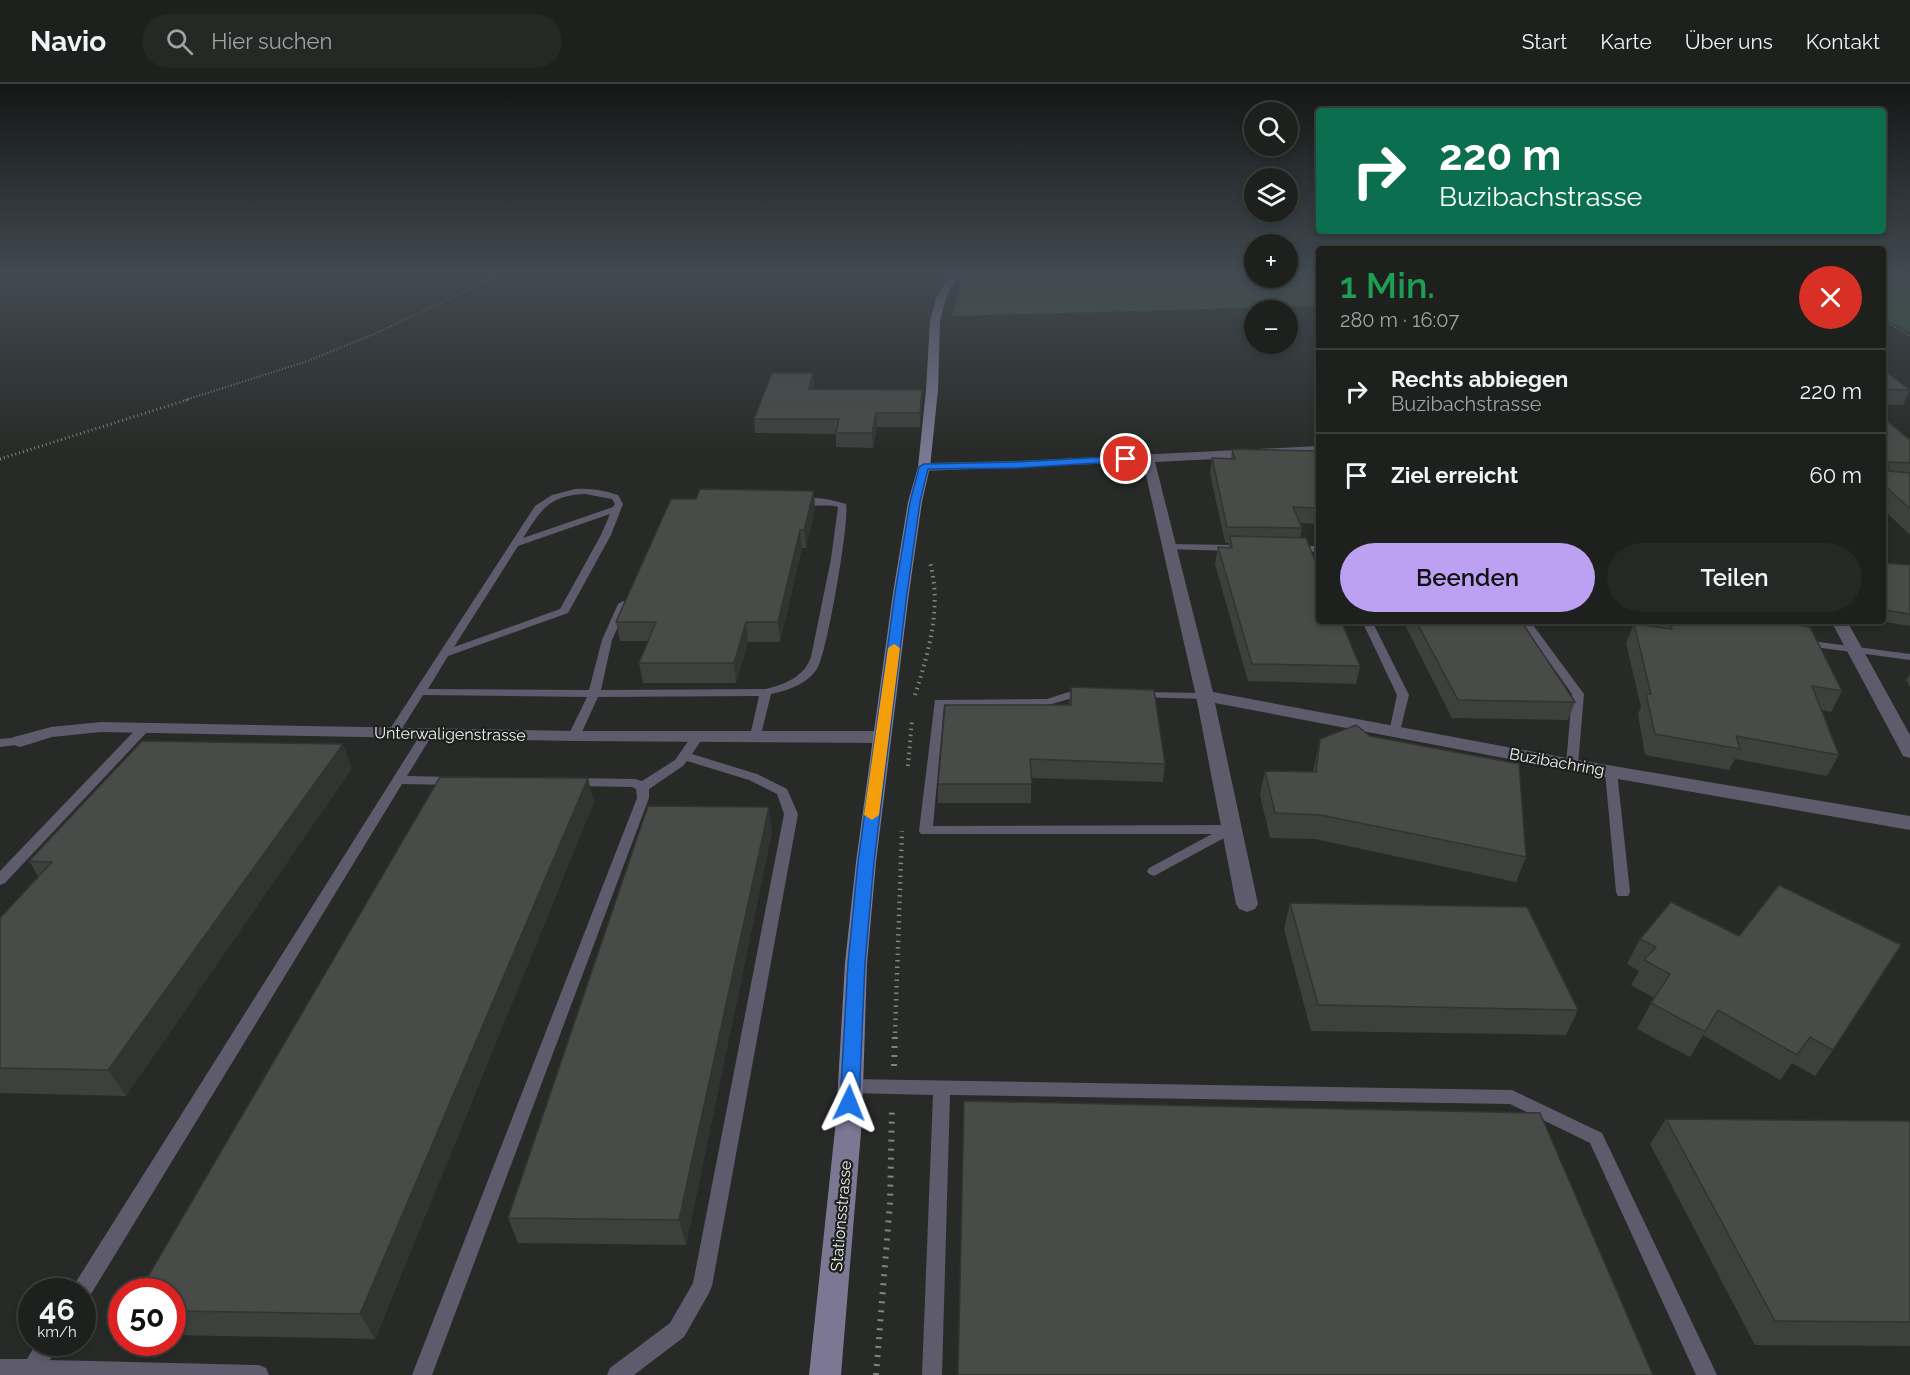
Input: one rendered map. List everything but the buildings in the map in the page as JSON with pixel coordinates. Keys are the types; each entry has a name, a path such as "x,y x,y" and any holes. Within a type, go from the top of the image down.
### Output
{"main road":[{"name":"Stationsstrasse","path":"825,1375 850,1086 856,963 881,737 915,502 924,467 927,390 933,335"}],"street":[{"path":"924,467 1017,465 1316,450"},
{"path":"1148,457 1205,696 1230,830 1247,904"},
{"path":"1841,624 1910,752"},
{"name":"Buzibachring","path":"1205,696 1572,765 1910,823"},
{"name":"Unterwaligenstrasse","path":"20,741 51,732 101,728 574,736 881,737"}],"lane":[{"path":"394,732 420,692 444,654 538,508 555,497 581,492 607,494 615,497 619,504 606,535 564,611 444,654"},
{"path":"420,692 594,694 766,692 784,688 802,679 815,663 844,510 839,504 831,502 786,502"},
{"path":"515,544 617,509"},
{"path":"1170,547 1239,548"},
{"path":"1284,549 1316,549"},
{"path":"574,736 594,694 607,640 630,589"},
{"path":"1368,624 1403,695 1395,732"},
{"path":"1527,624 1578,694 1572,765"},
{"path":"1789,640 1910,657"},
{"path":"756,736 766,692"},
{"path":"1092,695 1072,694 1048,702 939,702 926,831 1230,830"},
{"path":"1123,695 1205,696"},
{"path":"0,880 144,728"},
{"path":"90,1278 428,732"},
{"path":"562,782 621,782 642,787 670,770 685,756 698,736"},
{"path":"0,743 20,741"},
{"path":"618,1375 677,1330 702,1286 791,814 782,792 753,777 685,756"},
{"path":"1611,772 1623,892"},
{"path":"399,780 469,781"},
{"path":"422,1375 643,798 642,787"},
{"path":"1154,871 1230,830"},
{"path":"850,1086 1512,1096 1596,1138 1707,1375"},
{"path":"932,1375 942,1087"},
{"path":"32,1370 40,1356"},
{"path":"0,1369 259,1375"}],"path":[{"path":"0,459 306,362 371,335"},
{"path":"914,706 915,695 932,637 937,581 928,557"},
{"path":"907,774 913,717"},
{"path":"876,1375 890,1203 903,820"}],"slow traffic":[{"path":"872,815 894,648"}],"route":[{"path":"849,1103 856,963 866,862 901,593 915,502 924,467 1126,459"}]}
